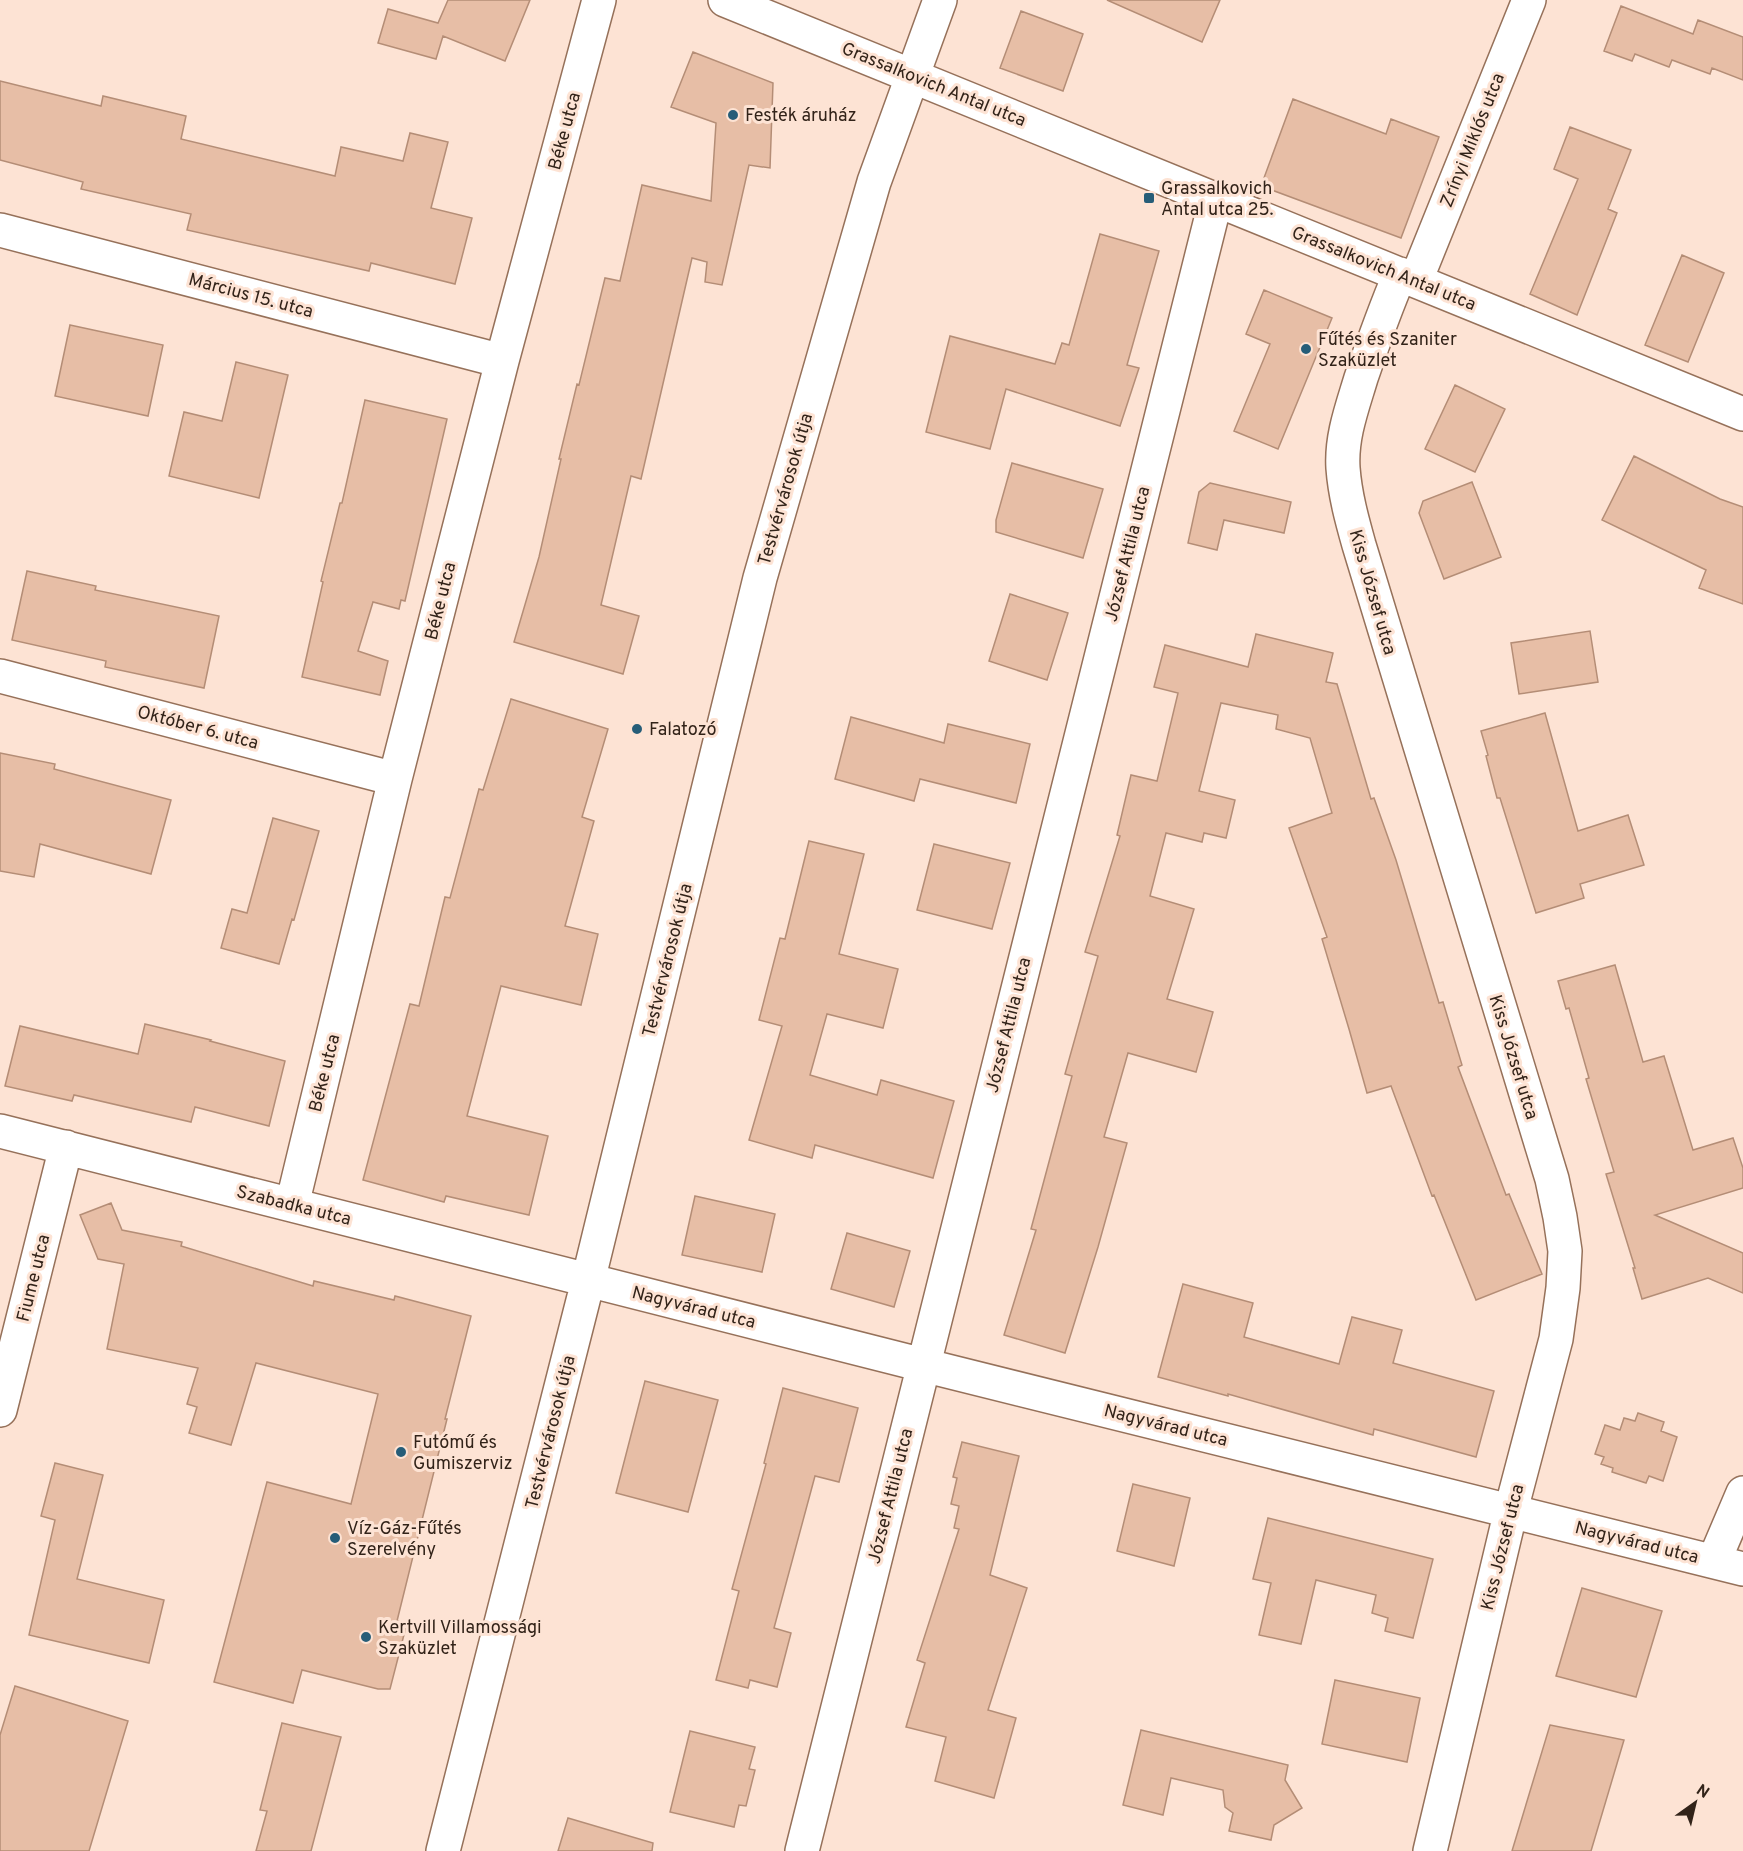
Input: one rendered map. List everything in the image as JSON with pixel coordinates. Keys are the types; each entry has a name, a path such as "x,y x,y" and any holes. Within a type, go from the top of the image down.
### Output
{"street":[{"name":"Béke utca","path":"292,1205 395,779 502,361 599,0"},
{"name":"Grassalkovich Antal utca","path":"725,0 1743,414"},
{"name":"Testvérvárosok útja","path":"443,1851 588,1281 760,578 874,182 940,0"},
{"name":"Zrínyi Miklós utca","path":"1408,277 1529,0"},
{"name":"József Attila utca","path":"802,1851 1216,199"},
{"name":"Március 15. utca","path":"0,230 502,361"},
{"name":"Kiss József utca","path":"1408,277 1379,324 1349,417 1344,444 1343,468 1348,502 1359,545 1552,1179 1565,1251 1556,1339 1510,1510 1430,1851"},
{"name":"Október 6. utca","path":"0,676 395,779"},
{"name":"Szabadka utca","path":"0,1131 588,1281"},
{"name":"Fiume utca","path":"0,1410 66,1147"},
{"name":"Nagyvárad utca","path":"588,1281 1729,1565"},
{"path":"1729,1565 1743,1493"}],"building":[{"path":"448,0 530,0 505,61 443,36 436,59 378,43 388,9 438,23"},
{"path":"1107,0 1220,0 1202,42"},
{"path":"1621,6 1693,34 1698,20 1743,37 1743,80 1712,68 1710,74 1672,60 1669,67 1635,54 1632,61 1604,51"},
{"path":"1021,11 1083,34 1063,91 1000,68"},
{"path":"693,52 773,83 770,168 749,165 722,285 705,282 707,262 692,258 641,479 631,476 601,605 639,616 623,674 514,642 539,557 561,459 559,459 605,278 620,281 642,185 711,201 716,123 671,107"},
{"path":"0,81 101,106 103,96 186,116 181,139 335,176 341,147 403,161 410,133 448,142 431,208 472,218 455,284 371,263 369,271 187,230 191,214 81,189 83,182 0,160"},
{"path":"1293,99 1386,134 1391,119 1439,137 1401,238 1261,186"},
{"path":"1570,127 1631,150 1608,209 1617,213 1577,315 1530,294 1578,179 1554,169"},
{"path":"1100,234 1159,251 1127,365 1139,368 1120,426 1006,389 990,449 926,432 950,336 1055,364 1062,343 1069,345"},
{"path":"1682,255 1724,273 1688,362 1645,345"},
{"path":"1264,290 1332,318 1278,449 1234,431 1270,344 1246,334"},
{"path":"70,325 163,345 148,416 55,396"},
{"path":"236,362 288,375 259,498 169,476 184,412 222,421"},
{"path":"1455,385 1505,409 1475,472 1425,449"},
{"path":"365,400 447,419 405,601 401,600 399,609 373,602 358,651 388,661 380,695 302,677 323,582 321,581 340,503 342,503"},
{"path":"1634,456 1720,499 1743,507 1743,604 1699,588 1706,570 1602,520"},
{"path":"1012,463 1103,489 1083,558 996,532 996,520"},
{"path":"1472,482 1501,557 1444,579 1419,513 1423,501"},
{"path":"1210,483 1291,502 1284,533 1224,520 1217,550 1188,543 1199,492"},
{"path":"27,571 96,586 95,590 219,616 204,688 105,667 106,661 12,640"},
{"path":"1010,594 1068,613 1047,680 989,661"},
{"path":"1590,631 1598,682 1519,694 1511,643"},
{"path":"1256,634 1333,653 1326,682 1337,684 1371,799 1374,798 1396,860 1439,1003 1443,1002 1462,1065 1458,1067 1506,1195 1509,1194 1542,1274 1476,1300 1434,1195 1432,1196 1391,1086 1367,1093 1322,939 1327,937 1289,828 1332,813 1310,738 1276,729 1278,715 1221,703 1199,791 1235,800 1226,838 1204,833 1202,842 1166,833 1150,896 1194,909 1167,999 1213,1012 1196,1072 1128,1053 1104,1137 1127,1143 1065,1353 1004,1335 1036,1230 1031,1229 1072,1076 1065,1074 1098,956 1085,952 1120,836 1117,835 1131,775 1157,781 1178,693 1154,687 1165,645 1248,667"},
{"path":"511,699 608,729 582,817 594,821 565,926 598,934 581,1005 501,986 467,1116 548,1136 529,1215 446,1196 444,1202 363,1180 410,1004 419,1006 445,897 450,898 479,789 483,790"},
{"path":"1545,713 1578,831 1628,815 1644,865 1580,884 1584,898 1536,913 1500,798 1497,798 1481,731"},
{"path":"851,717 944,743 948,724 1030,744 1016,803 920,779 914,801 835,779"},
{"path":"0,753 55,764 54,769 171,800 151,874 40,844 34,877 0,871"},
{"path":"273,818 319,831 279,964 221,948 232,909 247,913"},
{"path":"809,841 864,854 839,954 898,969 883,1028 827,1014 810,1075 877,1095 881,1080 954,1101 933,1178 815,1145 812,1158 749,1140 782,1026 759,1020 780,938 785,939"},
{"path":"934,844 1010,863 992,929 917,910"},
{"path":"1615,965 1643,1062 1664,1056 1693,1150 1733,1138 1743,1168 1743,1188 1655,1215 1743,1253 1743,1293 1708,1278 1642,1299 1633,1268 1635,1268 1606,1174 1614,1172 1586,1079 1589,1078 1569,1008 1566,1009 1558,981"},
{"path":"145,1024 285,1061 269,1126 195,1107 191,1122 74,1095 72,1101 5,1086 20,1026 138,1054"},
{"path":"695,1196 775,1214 762,1272 682,1255"},
{"path":"111,1203 122,1230 182,1242 181,1246 313,1286 314,1281 394,1300 395,1296 471,1316 397,1621 407,1623 390,1689 378,1689 302,1670 293,1703 214,1682 267,1482 351,1504 378,1394 256,1363 231,1445 189,1433 197,1407 187,1404 198,1368 107,1349 124,1264 98,1259 80,1215"},
{"path":"847,1233 910,1251 894,1307 831,1289"},
{"path":"1183,1284 1253,1303 1244,1337 1339,1364 1352,1317 1402,1330 1393,1363 1494,1391 1476,1457 1374,1429 1373,1435 1228,1394 1228,1396 1158,1377"},
{"path":"645,1381 718,1400 688,1512 616,1493"},
{"path":"783,1388 858,1408 839,1482 815,1476 774,1628 791,1633 777,1687 750,1680 748,1688 716,1680 739,1591 732,1589 766,1464 764,1463"},
{"path":"1638,1413 1664,1422 1661,1431 1677,1437 1663,1481 1649,1476 1646,1483 1612,1472 1613,1468 1601,1464 1604,1457 1595,1454 1605,1425 1620,1430 1624,1418 1635,1421"},
{"path":"962,1442 1019,1456 990,1575 1027,1588 988,1710 1016,1718 994,1798 935,1781 946,1737 906,1727 925,1663 917,1660 959,1529 954,1528 959,1506 951,1504 957,1478 953,1477"},
{"path":"55,1463 103,1475 77,1579 164,1600 149,1663 29,1635 55,1520 41,1516"},
{"path":"1133,1484 1190,1498 1174,1566 1117,1551"},
{"path":"1268,1518 1433,1559 1413,1638 1385,1631 1388,1618 1372,1613 1376,1595 1316,1580 1301,1644 1259,1635 1271,1583 1253,1579"},
{"path":"1582,1588 1662,1611 1636,1697 1556,1676"},
{"path":"1335,1680 1420,1698 1407,1762 1322,1744"},
{"path":"15,1686 128,1721 89,1851 0,1851 0,1735"},
{"path":"282,1723 341,1737 311,1851 256,1851 267,1811 260,1810"},
{"path":"1550,1725 1624,1740 1591,1851 1512,1851"},
{"path":"1141,1730 1288,1765 1285,1780 1302,1808 1274,1825 1271,1840 1229,1831 1233,1813 1225,1807 1223,1790 1171,1778 1163,1815 1123,1805"},
{"path":"690,1731 755,1747 749,1769 755,1770 746,1806 739,1805 734,1827 670,1812"},
{"path":"568,1818 653,1843 652,1851 558,1851"}],"place":[{"name":"Festék áruház","path":"733,115"},
{"name":"Grassalkovich Antal utca 25.","path":"1149,198"},
{"name":"Fűtés és Szaniter Szaküzlet","path":"1306,349"},
{"name":"Falatozó","path":"637,729"},
{"name":"Futómű és Gumiszerviz","path":"401,1452"},
{"name":"Víz-Gáz-Fűtés Szerelvény","path":"335,1538"},
{"name":"Kertvill Villamossági Szaküzlet","path":"366,1637"}]}
